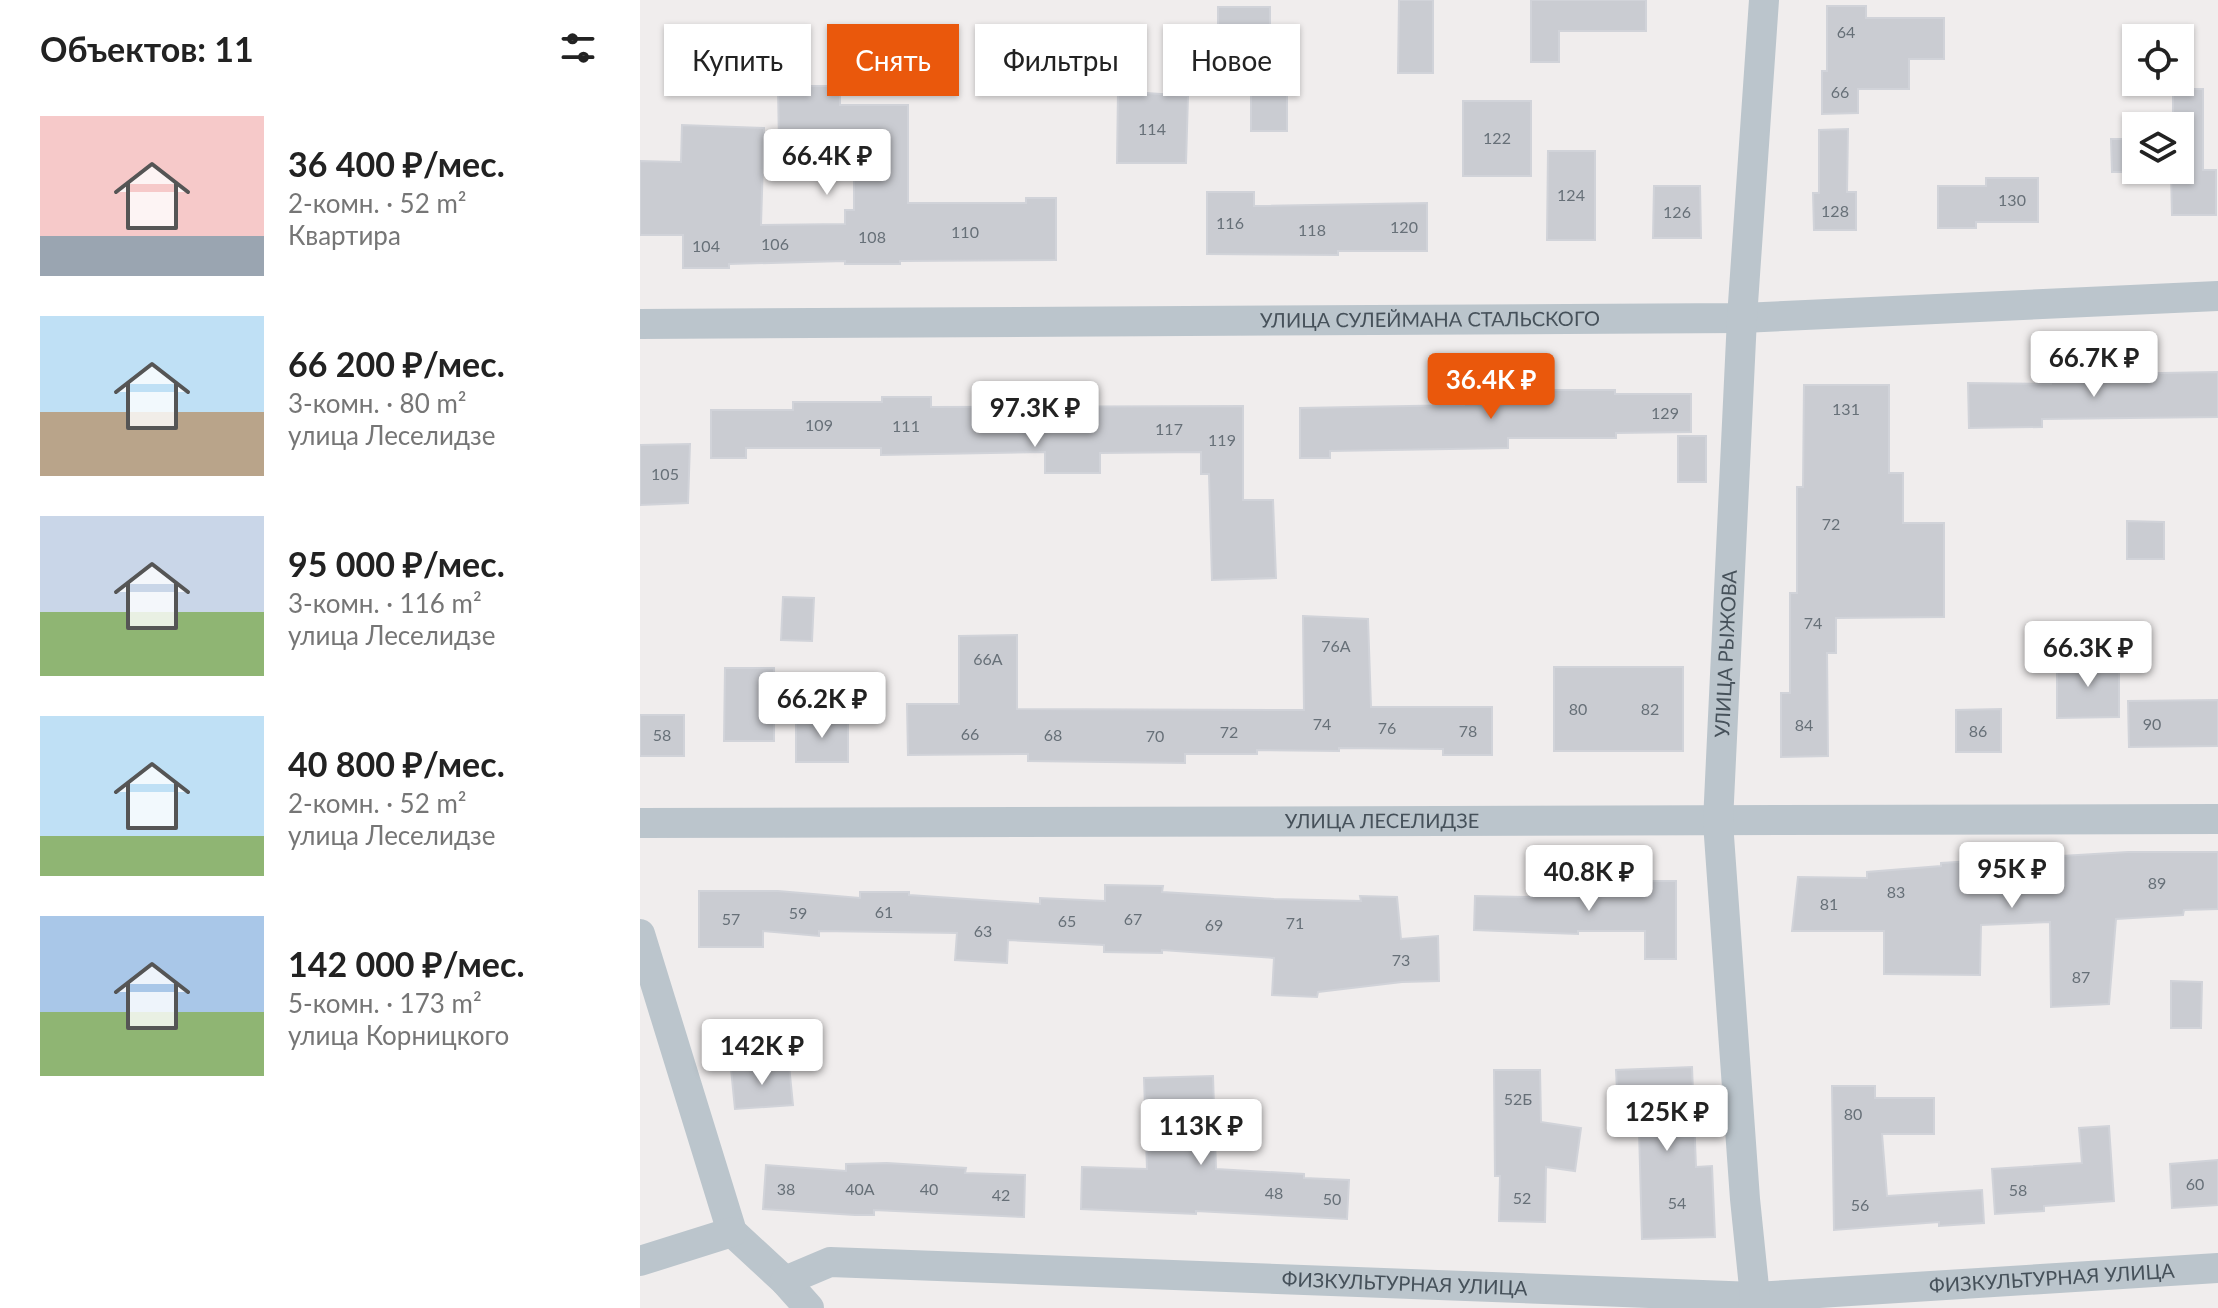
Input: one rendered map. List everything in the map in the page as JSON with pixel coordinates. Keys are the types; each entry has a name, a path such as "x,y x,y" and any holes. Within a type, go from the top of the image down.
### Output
{"street":[{"name":"УЛИЦА РЫЖОВА","path":"1754,1303 1718,822 1742,318 1764,0"},
{"name":"УЛИЦА СУЛЕЙМАНА СТАЛЬСКОГО","path":"640,324 1742,318 2218,296"},
{"name":"УЛИЦА ЛЕСЕЛИДЗЕ","path":"640,823 2218,819"},
{"path":"640,934 732,1232 809,1308"},
{"path":"640,1261 732,1232"},
{"name":"ФИЗКУЛЬТУРНАЯ УЛИЦА","path":"785,1281 830,1262 1754,1303 2218,1268"}],"building":[{"path":"1399,0 1433,0 1433,73 1398,73"},
{"path":"1531,0 1646,0 1646,31 1559,31 1559,62 1531,62"},
{"path":"1827,6 1866,6 1866,18 1944,18 1944,59 1909,59 1909,89 1858,89 1858,113 1822,114 1822,71 1827,71"},
{"path":"1218,7 1270,7 1270,24 1218,24"},
{"path":"811,86 827,86 827,96 840,96 840,105 908,105 908,203 1026,203 1026,198 1056,198 1056,260 900,261 900,264 845,264 845,261 683,268 683,235 640,235 640,161 681,162 682,125 764,128 761,225 845,224 845,210 854,210 854,146 779,146 778,96 811,96"},
{"path":"2194,89 2203,89 2203,170 2216,170 2216,215 2172,215 2171,184 2194,184 2194,112 2173,112 2173,96 2194,96"},
{"path":"1147,93 1188,96 1186,163 1117,163 1118,96 1147,96"},
{"path":"1251,96 1287,96 1287,131 1251,131"},
{"path":"1463,101 1531,101 1531,176 1463,176"},
{"path":"1848,129 1847,192 1856,192 1856,230 1814,230 1813,193 1819,193 1819,130"},
{"path":"2111,139 2122,139 2122,172 2112,172"},
{"path":"1548,151 1595,151 1595,240 1547,240"},
{"path":"1986,178 2038,178 2038,222 1976,222 1976,228 1938,228 1938,186 1986,186"},
{"path":"1654,186 1700,186 1701,238 1653,238"},
{"path":"1207,192 1254,192 1254,206 1427,203 1427,251 1338,251 1338,255 1207,254"},
{"path":"2218,372 2218,417 2042,419 2042,427 1969,428 1968,383 2051,384 2051,375"},
{"path":"1804,385 1889,385 1889,473 1903,473 1903,523 1944,523 1944,617 1836,618 1836,653 1827,653 1828,756 1781,757 1781,693 1790,693 1790,593 1797,593 1797,487 1803,487"},
{"path":"1464,387 1691,394 1691,432 1616,433 1616,438 1508,438 1508,448 1330,451 1330,458 1300,458 1300,408 1464,405"},
{"path":"882,397 931,397 931,407 1243,406 1243,500 1273,500 1276,578 1212,580 1209,474 1201,474 1201,452 1100,453 1100,473 1045,473 1045,452 881,455 881,448 746,448 746,458 711,458 711,410 793,410 793,402 882,402"},
{"path":"1678,436 1706,436 1706,482 1678,482"},
{"path":"690,444 688,503 640,505 640,445"},
{"path":"2127,521 2164,522 2164,559 2127,559"},
{"path":"783,597 814,598 812,641 781,640"},
{"path":"1303,616 1368,619 1371,707 1492,707 1492,755 1443,755 1443,749 1257,750 1257,754 1185,754 1185,763 1028,761 1028,754 908,755 907,704 959,704 959,636 1017,635 1017,709 1304,710"},
{"path":"2057,660 2119,660 2119,717 2057,718"},
{"path":"1554,667 1683,667 1683,751 1554,751"},
{"path":"725,668 774,668 774,741 724,741"},
{"path":"2218,700 2218,746 2129,747 2128,701"},
{"path":"2001,709 2001,752 1956,752 1956,710"},
{"path":"640,715 684,715 684,756 640,756"},
{"path":"796,718 848,718 848,762 796,762"},
{"path":"2128,852 2218,852 2218,909 2184,910 2183,915 2116,919 2109,1004 2051,1007 2050,922 1981,925 1980,975 1884,974 1884,931 1792,931 1798,877 1867,878 1867,872 1941,866 1941,863"},
{"path":"1627,881 1676,881 1676,959 1645,959 1645,931 1578,931 1578,934 1474,930 1475,896 1531,897 1532,888 1627,892"},
{"path":"1105,885 1163,886 1162,892 1274,899 1361,901 1360,896 1397,897 1401,939 1438,936 1439,981 1318,992 1317,997 1272,995 1274,958 1162,950 1162,953 1104,952 1104,945 1008,940 1007,963 955,960 957,933 819,931 819,936 763,931 763,947 699,947 699,891 778,891 860,898 860,892 909,892 909,895 1040,904 1040,898 1105,901"},
{"path":"2171,981 2202,982 2201,1028 2171,1028"},
{"path":"789,1065 793,1105 735,1109 731,1069"},
{"path":"1692,1067 1696,1167 1712,1166 1715,1237 1642,1239 1639,1130 1619,1131 1616,1070"},
{"path":"1494,1070 1540,1070 1541,1122 1581,1128 1575,1171 1546,1167 1545,1222 1499,1221 1500,1176 1495,1176"},
{"path":"1213,1076 1216,1169 1349,1180 1347,1219 1081,1209 1082,1167 1147,1169 1144,1078"},
{"path":"1832,1086 1875,1086 1875,1098 1934,1098 1934,1134 1882,1134 1887,1196 1982,1190 1984,1223 1939,1226 1939,1222 1834,1230"},
{"path":"2109,1126 2114,1201 2044,1206 2044,1211 1995,1214 1992,1169 2082,1163 2079,1128"},
{"path":"2218,1160 2218,1205 2172,1208 2170,1164"},
{"path":"846,1164 966,1168 965,1173 1025,1175 1024,1217 874,1210 874,1215 855,1215 763,1209 766,1165 846,1171"}]}
